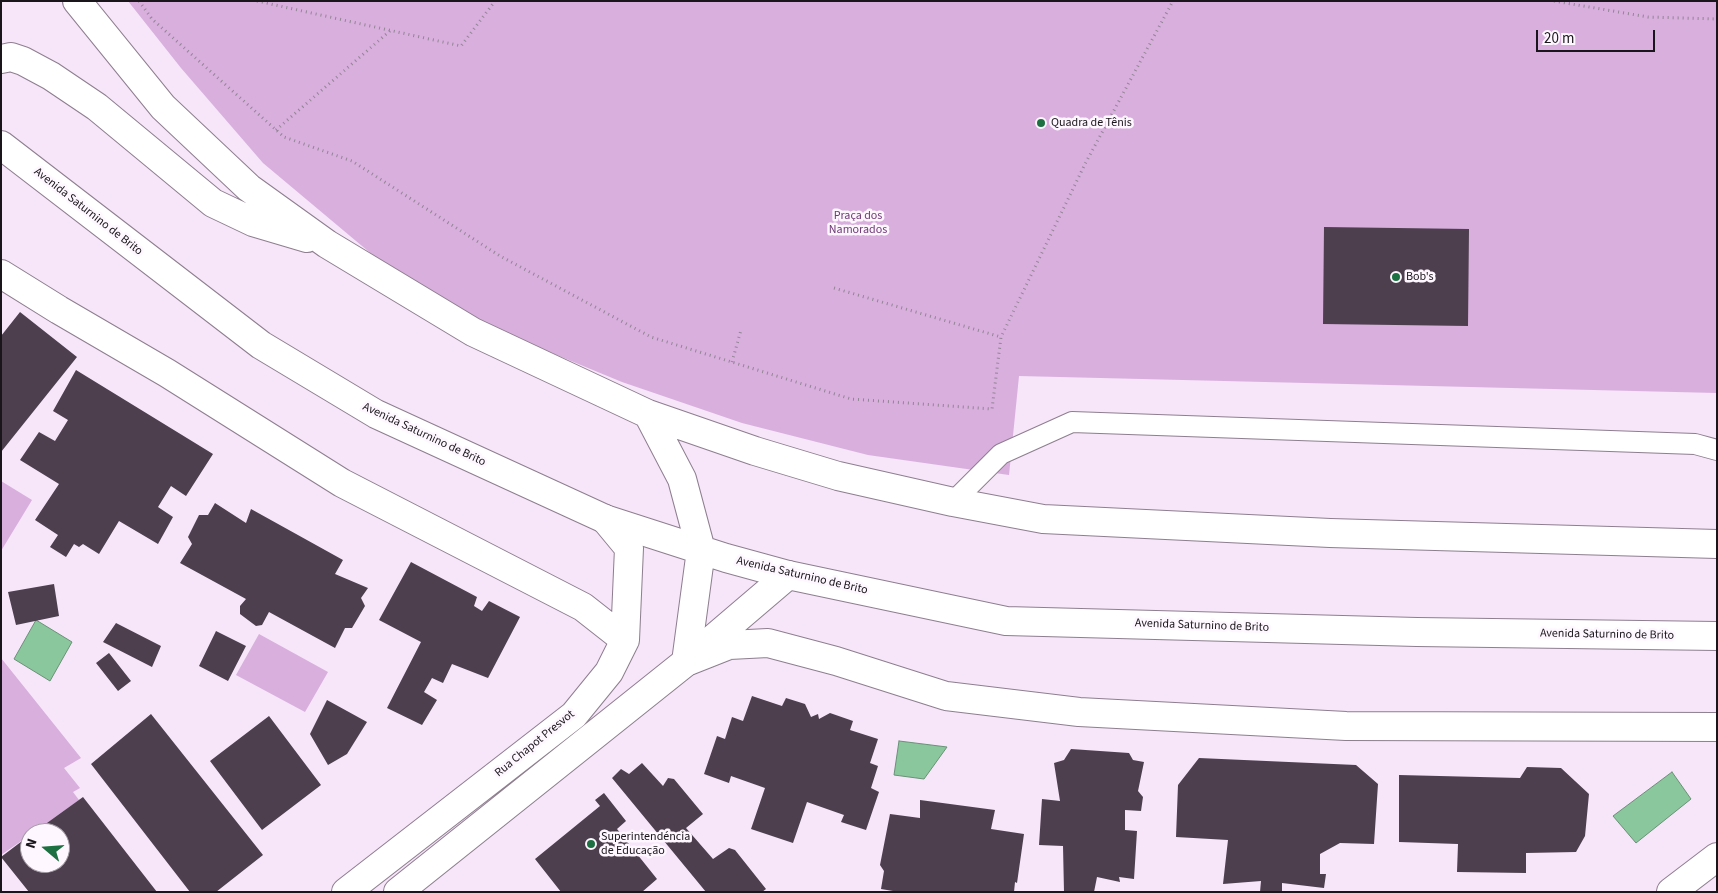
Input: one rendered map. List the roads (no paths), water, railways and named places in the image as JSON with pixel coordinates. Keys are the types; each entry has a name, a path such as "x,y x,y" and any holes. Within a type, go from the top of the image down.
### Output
{"main road":[{"path":"77,1 163,107 249,188 327,244 473,332 648,414 755,450 838,476 953,502 1043,519 1330,534 1717,544"},
{"path":"1,59 11,57 23,61 59,81 97,107 213,203 253,222 327,244"},
{"name":"Avenida Saturnino de Brito","path":"1,145 261,345 376,414 605,519 788,576 1006,621 1417,632 1717,636"},
{"path":"1,274 167,373 342,483 583,607 625,640"},
{"path":"648,414 682,479 701,550 686,662"},
{"name":"Rua Chapot Presvot","path":"346,892 574,715 609,672 625,640 629,548 605,519"},
{"path":"398,892 686,662 788,576"},
{"path":"686,662 728,645 768,643 836,661 946,696 1079,712 1346,726 1717,727"},
{"path":"1671,892 1717,857"}],"lane":[{"path":"953,502 1001,454 1072,422 1695,444 1717,450"}],"place":[{"name":"Quadra de Tênis","path":"1041,123"},
{"name":"Bob's","path":"1396,277"},
{"name":"Superintendéncia de Educação","path":"591,844"}],"park label":[{"name":"Praça dos Namorados","path":"858,223"}]}
